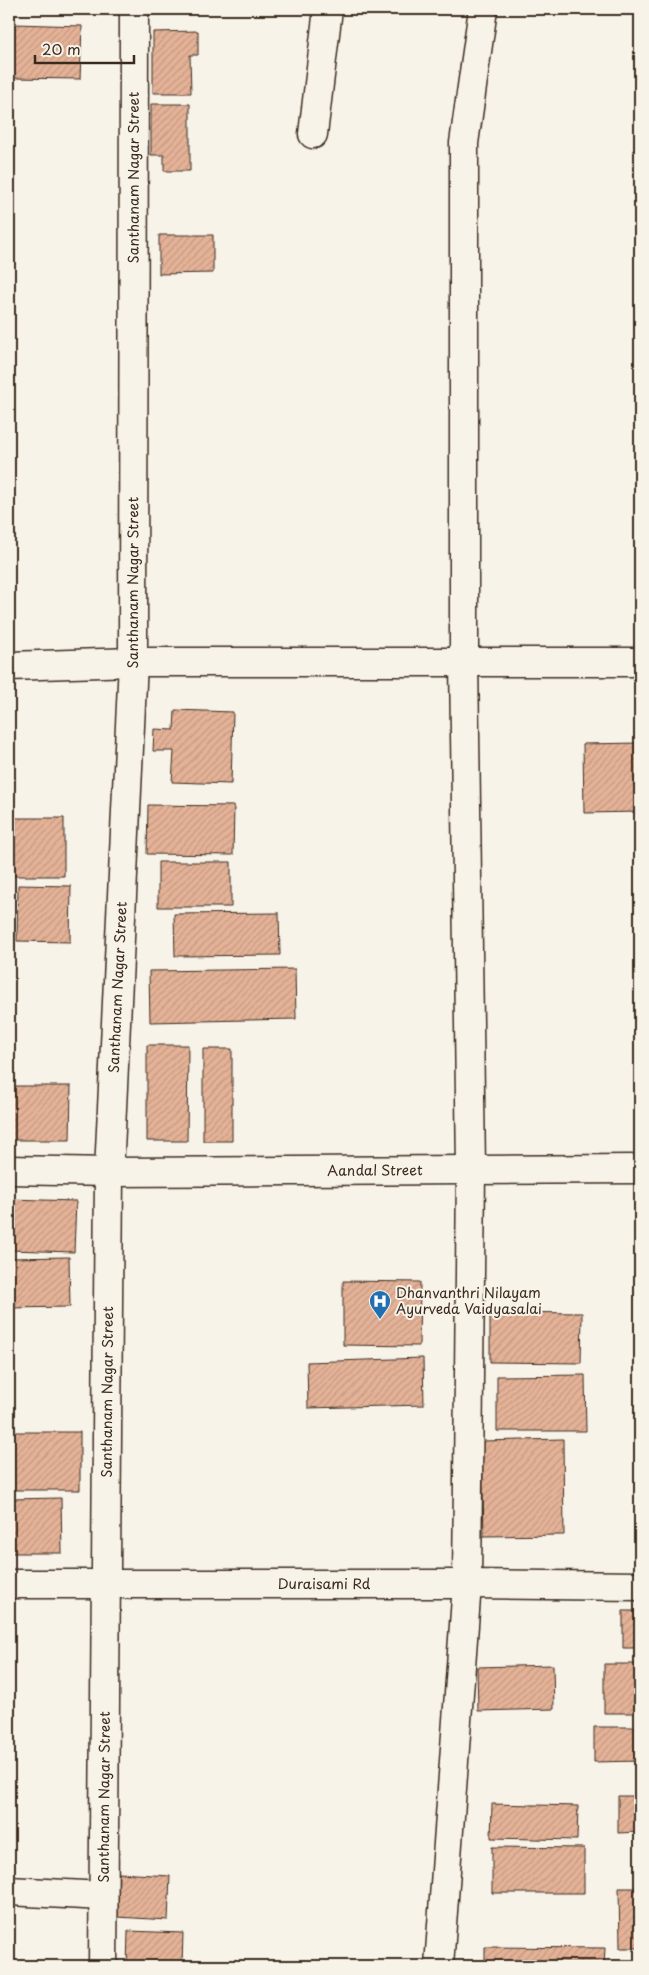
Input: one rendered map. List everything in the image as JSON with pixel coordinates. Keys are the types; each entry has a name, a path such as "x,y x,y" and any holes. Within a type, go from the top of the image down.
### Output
{"street":[{"name":"Santhanam Nagar Street","path":"103,1966 109,1172 133,662 134,9"},
{"path":"313,134 328,9"},
{"path":"440,1966 468,1584 471,1170 464,660 464,143 483,9"},
{"path":"9,666 133,662 464,660 640,662"},
{"name":"Aandal Street","path":"9,1170 109,1172 640,1170"},
{"name":"Duraisami Rd","path":"9,1584 640,1586"},
{"path":"9,1891 103,1896"}],"building":[{"path":"14,24 82,26 80,79 12,78"},
{"path":"198,31 198,55 190,55 191,93 153,93 153,32"},
{"path":"151,104 190,104 190,171 164,171 164,155 151,155"},
{"path":"159,235 213,235 213,273 159,274"},
{"path":"175,710 233,712 231,784 172,782 174,751 153,751 154,729 174,730"},
{"path":"640,743 640,812 584,813 583,744"},
{"path":"148,805 234,806 233,855 147,854"},
{"path":"9,818 64,818 64,876 9,876"},
{"path":"158,862 231,862 231,907 158,907"},
{"path":"18,885 71,886 70,942 17,941"},
{"path":"279,913 280,955 175,956 174,914"},
{"path":"295,969 296,1019 150,1022 149,971"},
{"path":"147,1045 188,1045 187,1141 147,1141"},
{"path":"203,1049 232,1049 232,1141 203,1141"},
{"path":"9,1086 71,1086 70,1140 9,1140"},
{"path":"9,1199 76,1201 74,1252 9,1250"},
{"path":"69,1257 70,1307 9,1308 9,1258"},
{"path":"343,1281 420,1282 419,1346 343,1345"},
{"path":"490,1312 582,1313 581,1363 490,1362"},
{"path":"423,1358 424,1405 308,1408 307,1362"},
{"path":"585,1375 586,1431 497,1431 497,1376"},
{"path":"9,1432 80,1432 80,1490 9,1490"},
{"path":"563,1439 564,1535 484,1536 482,1441"},
{"path":"61,1498 62,1553 9,1553 9,1499"},
{"path":"623,1611 640,1611 640,1648 623,1648"},
{"path":"604,1664 640,1664 640,1713 604,1713"},
{"path":"553,1665 554,1709 478,1711 477,1667"},
{"path":"594,1727 640,1727 640,1761 594,1762"},
{"path":"618,1796 640,1796 640,1832 618,1833"},
{"path":"492,1804 578,1806 577,1840 491,1838"},
{"path":"492,1847 584,1848 584,1893 492,1893"},
{"path":"119,1873 170,1876 168,1920 117,1917"},
{"path":"619,1888 640,1888 640,1948 620,1948"},
{"path":"128,1931 183,1933 182,1966 127,1966"},
{"path":"485,1947 605,1948 604,1966 485,1966"}],"place":[{"name":"Dhanvanthri Nilayam Ayurveda Vaidyasalai","path":"380,1320"}]}
